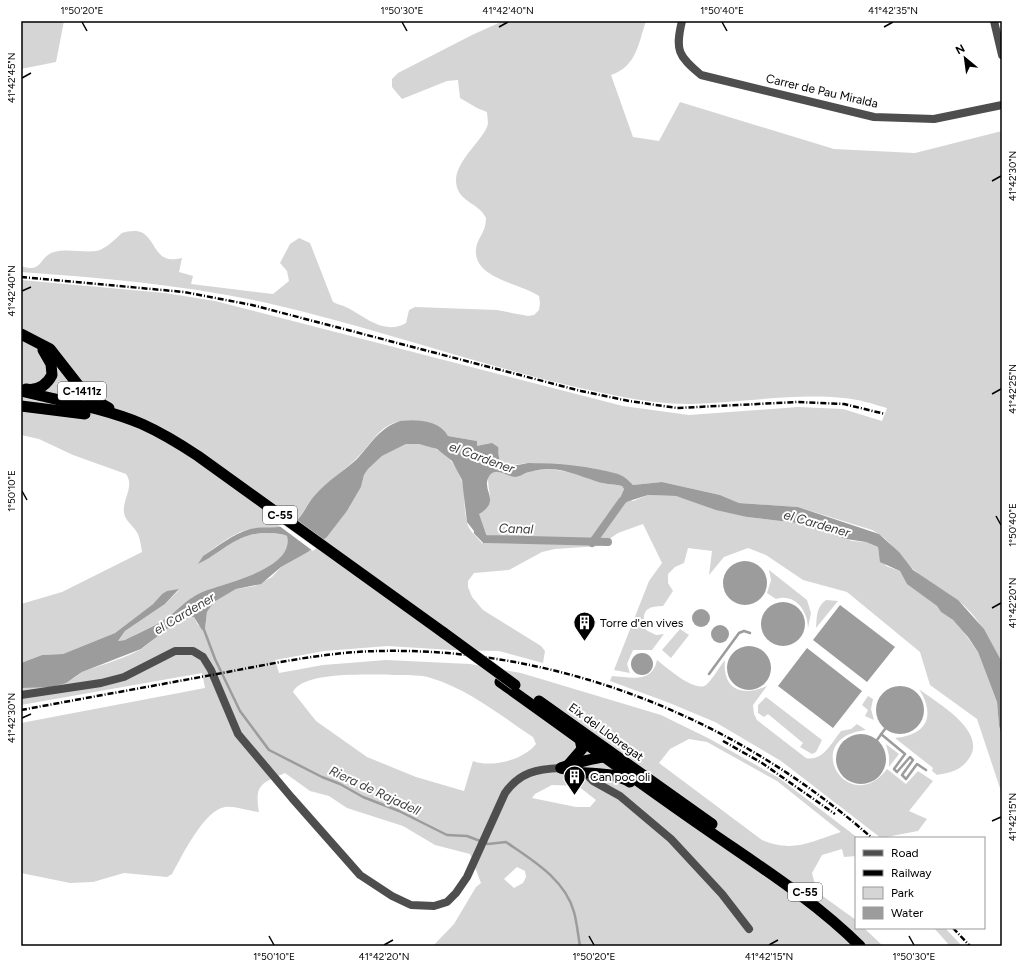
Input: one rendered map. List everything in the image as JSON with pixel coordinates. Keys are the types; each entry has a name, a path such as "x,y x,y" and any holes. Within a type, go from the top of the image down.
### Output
{"highway":[{"path":"21,334 36,342"},
{"name":"C-1411z","path":"21,388 36,390 43,387 52,375 51,364 36,342"},
{"name":"C-1411z","path":"36,342 53,353 86,395 106,407 131,415 142,424"},
{"name":"C-55","path":"21,392 90,408 142,424 174,440 197,458"},
{"name":"C-55","path":"21,398 68,408 85,414 113,420 197,458"},
{"path":"21,406 85,414"},
{"name":"Eix del Llobregat","path":"197,458 439,634 500,682 582,736"},
{"name":"Eix del Llobregat","path":"439,634 515,685 842,928 860,946"},
{"path":"582,736 603,750 604,762 589,774"},
{"path":"565,766 582,750 582,736"},
{"path":"565,766 576,765 611,756 644,781"},
{"path":"565,766 589,774 611,774 624,778 633,784 644,781"},
{"name":"Eix del Llobregat","path":"644,781 824,906 870,946"}],"street":[{"name":"Carrer de Pau Miralda","path":"682,21 677,40 684,61 701,75 874,116 934,119 1002,105"},
{"path":"994,21 1002,55"},
{"path":"21,695 102,683 124,676 176,650 192,651 203,657 211,670 238,734 360,875 392,896 411,905 434,906 447,902 467,877 509,787 521,776 534,770 565,766"},
{"path":"589,774 593,781 620,796 671,839 722,894 749,929"}],"green space":[{"path":"21,21 64,21 56,62 21,69"},
{"path":"503,21 646,21 638,46 631,60 620,71 611,75 633,137 659,141 680,102 834,149 915,153 1002,131 1002,662 983,628 971,613 952,596 930,582 908,565 885,538 872,530 798,507 739,503 720,495 662,482 633,485 620,475 595,469 529,463 512,465 501,462 499,459 499,451 477,446 477,441 448,436 439,427 429,423 407,421 396,422 388,425 382,430 356,459 316,494 295,522 285,527 250,529 238,533 225,540 203,556 199,563 232,543 248,536 269,533 287,536 286,548 280,558 269,566 255,574 195,595 168,617 125,640 118,641 125,631 165,604 179,590 162,594 153,604 115,633 63,654 42,655 21,663 21,604 62,592 142,552 138,534 126,519 124,513 129,488 126,474 73,455 39,439 21,435 21,280 165,293 215,301 623,406 689,415 798,407 843,409 882,421 887,408 843,398 785,397 689,404 647,401 533,376 356,326 267,303 206,291 175,287 21,272 21,266 33,268 40,264 45,257 54,252 100,250 122,233 135,231 141,232 148,237 161,256 173,259 182,258 179,272 193,276 191,284 273,294 289,281 287,271 280,263 290,244 299,238 310,243 333,302 346,307 376,324 390,327 406,323 409,310 415,307 497,310 528,316 534,315 539,310 539,296 531,291 490,274 482,267 477,259 476,249 485,228 486,218 480,210 460,194 458,190 456,181 457,173 488,125 487,112 460,98 458,80 447,81 402,99 392,87 392,79 398,73 472,35"},
{"path":"406,444 424,445 440,451 453,463 457,470 463,484 465,511 468,525 471,531 483,544 486,534 478,514 488,507 490,503 488,478 491,473 496,471 516,477 531,471 551,469 573,473 595,481 622,486 624,489 621,496 633,501 648,495 676,496 747,517 797,523 852,541 866,542 878,547 879,554 886,566 900,571 908,584 937,606 941,612 953,620 978,652 997,702 999,726 1002,736 1002,794 977,719 930,685 920,652 847,592 803,580 766,555 748,548 724,557 709,575 712,551 688,548 684,563 675,567 668,574 668,583 673,591 663,606 652,607 648,609 644,615 646,630 656,635 664,634 652,650 633,650 627,664 630,673 614,670 649,581 662,563 643,524 618,533 599,546 555,549 542,552 509,570 474,573 468,581 468,587 472,597 483,610 541,646 545,651 543,663 499,651 388,646 324,651 275,660 279,673 323,665 386,660 470,664 521,673 661,715 710,739 779,778 857,837 855,837 855,856 844,857 842,849 822,855 812,873 817,892 855,919 855,929 865,929 883,946 433,946 454,924 476,887 481,883 470,854 435,845 403,826 347,808 329,796 310,791 285,773 265,782 259,790 259,812 225,807 217,810 209,816 194,835 172,874 167,877 124,873 93,882 70,883 21,873 21,723 205,688 202,673 21,705 21,688 60,684 82,672 130,655 143,648 180,619 194,617 198,625 205,629 207,612 214,602 236,589 255,586 272,577 281,567 308,552 327,537 347,511 361,487 364,475 368,469 382,456","holes":["342,675 416,675 445,683 471,696 533,737 536,744 531,750 507,761 489,764 473,761 464,791 416,777 367,757 316,721 293,692 300,685 311,680 325,677","689,739 707,742 777,781 841,832 802,845 783,846 762,840 659,763 670,749","552,785 578,786 596,800 590,807 576,807 532,798 535,794","517,867 525,871 526,877 523,883 514,888 504,879"]},
{"path":"769,570 807,600 811,613 808,628 806,615 799,605 789,599 776,599 767,593 771,580"},
{"path":"826,600 838,601 816,628 820,606"},
{"path":"680,629 689,635 671,658 662,650"},
{"path":"657,660 681,678 701,687 706,685 711,680 725,660 727,678 736,688 742,691 750,691 767,686 753,705 754,714 757,720 806,758 817,757 822,754 841,731 851,729 857,724 866,730 846,736 835,746 833,759 837,771 846,781 858,785 872,782 887,769 906,784 918,771 933,781 909,811 927,819 918,831 880,837 781,761 715,722 610,681 612,676 633,678 646,676 651,673"},
{"path":"919,689 957,718 966,727 971,737 973,747 970,757 967,762 956,770 937,775 932,771 933,768 895,738 915,733 925,722 927,708"},
{"path":"868,696 873,699 871,709 874,720 865,716 868,710 862,705"},
{"path":"766,697 822,740 816,752 812,754 800,747 803,743 768,714 764,717 758,713 758,705"},
{"path":"886,744 899,754 889,767 889,756"},
{"path":"935,929 946,929 962,946 950,946"}],"water":[{"name":"el Cardener","path":"413,420 427,422 439,427 448,436 477,441 477,446 492,443 498,447 500,461 507,465 514,466 528,463 550,464 607,471 620,475 633,485 662,482 720,495 739,503 798,507 879,534 899,552 913,570 958,600 984,629 1002,662 1002,736 999,726 997,702 978,652 968,637 953,620 907,584 900,571 880,562 878,547 866,542 846,539 797,523 747,517 716,510 676,496 648,495 626,502 621,500 624,489 622,486 601,483 568,472 550,469 532,471 517,477 498,472 490,475 487,480 490,499 489,504 486,509 479,514 486,534 484,544 467,522 462,480 452,461 437,449 419,444 406,444 382,456 368,469 364,475 361,487 347,511 327,537 308,552 281,567 261,584 236,589 214,602 207,612 205,629 202,630 194,617 187,616 181,618 141,649 82,672 66,683 52,687 21,688 21,663 42,655 63,654 115,633 153,604 162,594 167,591 179,589 165,604 125,631 118,641 125,640 158,623 200,593 255,574 269,566 280,558 286,548 287,536 269,533 248,536 232,543 198,564 203,556 237,534 250,529 279,527 290,525 295,522 301,516 312,498 320,490 357,459 381,432 400,421"},
{"path":"741,561 749,561 761,567 767,579 767,587 761,599 749,605 741,605 729,599 723,587 723,579 729,567"},
{"path":"779,602 787,602 799,608 805,620 805,628 799,640 787,646 779,646 767,640 761,628 761,620 767,608"},
{"path":"840,605 895,647 867,682 813,640"},
{"path":"701,609 707,612 710,618 707,624 701,627 695,624 692,618 695,612"},
{"path":"720,625 726,628 729,634 726,640 720,643 714,640 711,634 714,628"},
{"path":"745,646 753,646 765,652 771,664 771,672 765,684 753,690 745,690 733,684 727,672 727,664 733,652"},
{"path":"807,648 862,691 833,728 778,686"},
{"path":"642,653 650,656 653,664 650,672 642,675 634,672 631,664 634,656"},
{"path":"895,686 905,686 917,693 924,705 924,715 917,727 905,734 895,734 887,730 880,723 876,715 876,705 880,697 887,690"},
{"path":"861,734 875,738 882,745 886,759 882,773 875,780 861,784 847,780 840,773 836,759 840,745 847,738"}],"pier":[{"path":"288,524 325,541 313,551 278,525"}],"waterway":[{"name":"Canal","path":"592,543 622,501 630,493"},
{"name":"Canal","path":"478,532 485,539 608,542"},
{"name":"Riera de Rajadell","path":"203,627 215,659 240,711 269,750 322,777 340,784 363,797 399,811 447,835 467,836 488,844 506,842 537,863 563,890 570,900 574,912 580,946"},
{"path":"709,674 739,633 744,631 750,633"},
{"path":"877,740 885,729"},
{"path":"881,734 905,754 894,769 897,772 910,757 913,760 902,775 906,779 917,764 926,770"}],"railway":[{"path":"21,277 184,292 252,305 581,391 629,401 677,408 797,402 844,404 885,414"},
{"path":"21,710 277,663 338,654 379,651 447,653 513,662 579,677 643,698 704,725 763,758 819,796 871,837"},
{"path":"723,741 762,763 835,814"},
{"path":"954,929 970,946"}],"place":[{"name":"Torre d'en vives","path":"584,642"},
{"name":"Can poc oli","path":"575,796"}]}
